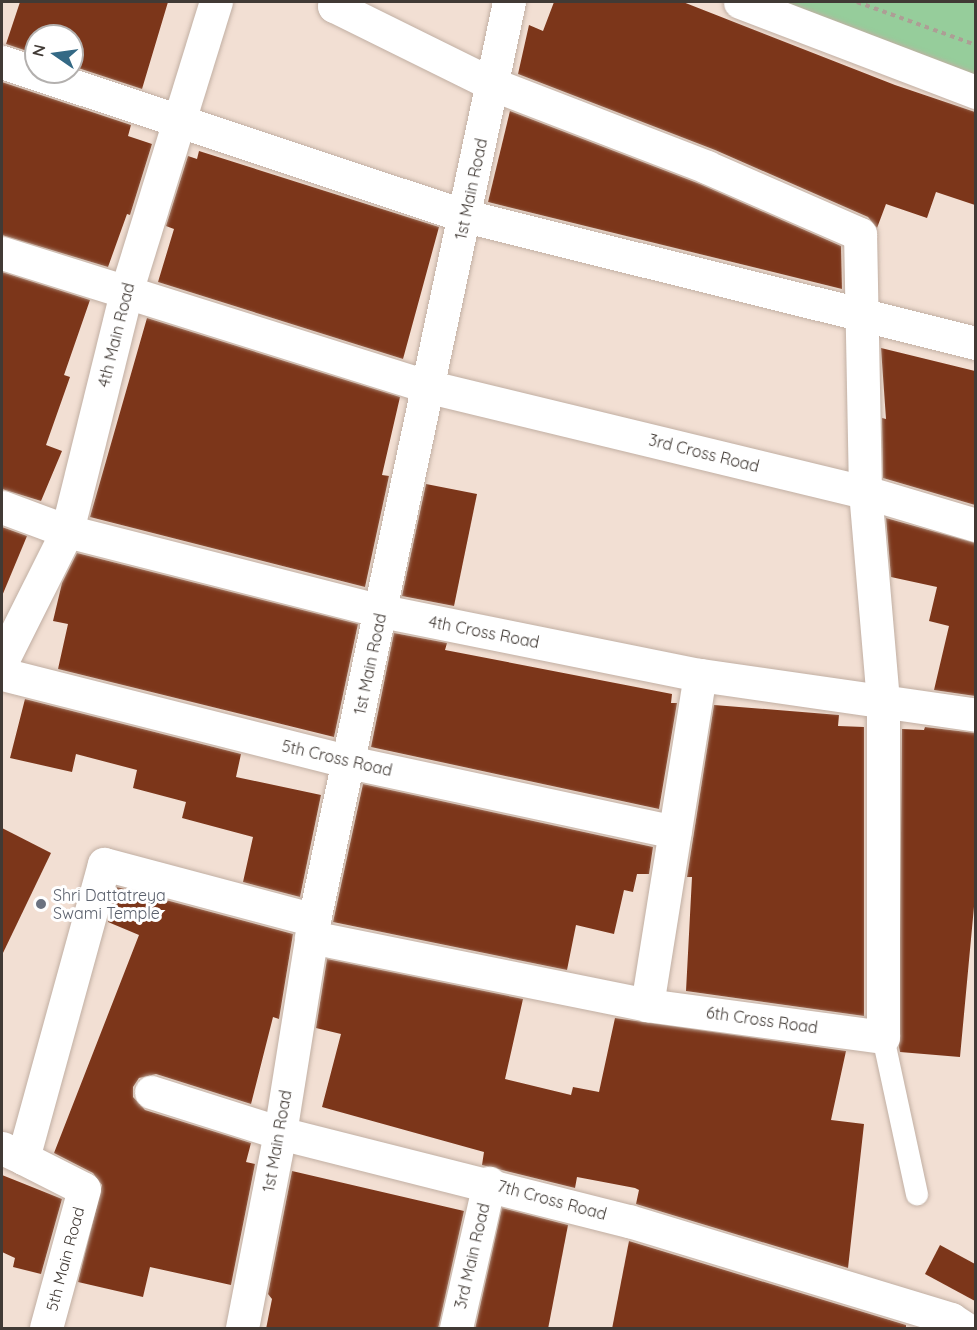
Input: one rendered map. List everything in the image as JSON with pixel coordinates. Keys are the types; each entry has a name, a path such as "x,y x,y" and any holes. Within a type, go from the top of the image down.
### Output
{"street":[{"name":"4th Main Road","path":"2,661 67,531 126,292 178,118 216,2"},
{"path":"336,2 334,6 492,84 707,167 860,234 866,492 883,701 883,1037"},
{"name":"1st Main Road","path":"242,1329 280,1133 313,929 430,387 509,2"},
{"path":"740,2 975,92"},
{"path":"2,62 178,118 465,216 863,317 975,343"},
{"name":"3rd Cross Road","path":"2,253 430,387 866,492 975,525"},
{"name":"4th Cross Road","path":"2,507 67,531 382,611 700,675 975,715"},
{"name":"5th Cross Road","path":"2,674 349,762 675,832"},
{"path":"647,1005 700,675"},
{"name":"6th Cross Road","path":"12,1153 104,864 313,929 647,1005 883,1037"},
{"name":"7th Cross Road","path":"151,1092 280,1133 489,1183 629,1221 957,1325"},
{"name":"5th Main Road","path":"12,1153 84,1189 46,1329"},
{"name":"3rd Main Road","path":"456,1329 489,1183"}],"lane":[{"path":"883,1037 917,1194"}],"path":[{"path":"857,2 975,45"}],"green space":[{"path":"776,2 975,2 975,77"}],"building":[{"path":"20,2 168,2 142,89 84,70 84,24 24,24 24,50 6,44"},
{"path":"554,2 683,2 895,85 975,112 975,205 936,192 927,218 886,204 877,228 868,217 715,150 518,74 529,25 543,31"},
{"path":"2,82 131,125 128,136 152,144 130,215 127,214 108,267 2,235"},
{"path":"510,111 700,184 841,246 842,289 488,202"},
{"path":"199,151 439,227 403,359 158,282 174,229 166,226 188,156 197,159"},
{"path":"2,272 90,300 64,375 70,377 46,445 62,451 41,501 2,489"},
{"path":"147,318 400,397 382,475 389,476 365,587 90,517"},
{"path":"881,348 975,371 975,505 883,478 882,418 886,419"},
{"path":"426,484 477,494 454,606 402,596"},
{"path":"886,518 975,543 975,696 934,690 949,626 929,621 937,587 891,577"},
{"path":"2,527 27,536 2,596"},
{"path":"77,553 358,624 334,737 58,669 68,624 53,621 62,583"},
{"path":"394,633 447,643 445,650 672,694 671,703 677,703 659,809 371,747"},
{"path":"25,699 241,754 236,777 321,795 300,897 243,882 253,837 182,818 186,802 133,788 137,770 76,754 72,772 10,758"},
{"path":"714,705 839,715 838,726 864,727 864,1016 686,991 692,877 687,877"},
{"path":"925,727 975,733 975,896 960,1057 900,1052 899,1047 902,729 924,730"},
{"path":"363,784 653,847 649,874 637,874 633,892 624,890 614,934 576,925 567,970 333,922"},
{"path":"2,828 51,853 2,955"},
{"path":"117,887 293,934 279,1019 273,1017 251,1104 156,1074 139,1078 133,1087 133,1097 145,1110 251,1143 246,1162 255,1164 231,1285 150,1267 143,1297 78,1282 102,1185 93,1173 54,1153 139,935 108,922"},
{"path":"327,959 523,999 505,1079 571,1095 573,1087 599,1092 615,1018 846,1051 831,1120 864,1124 848,1268 636,1204 639,1190 635,1188 577,1177 575,1188 482,1165 484,1152 322,1107 341,1034 316,1028"},
{"path":"292,1171 464,1211 438,1329 266,1329 272,1299 268,1294"},
{"path":"2,1175 62,1199 41,1274 13,1267 15,1258 2,1252"},
{"path":"502,1208 568,1225 548,1329 475,1329"},
{"path":"629,1241 906,1325 906,1329 612,1329"},
{"path":"940,1245 975,1264 975,1301 925,1274"}],"place":[{"name":"Shri Dattatreya Swami Temple","path":"41,904"}]}
